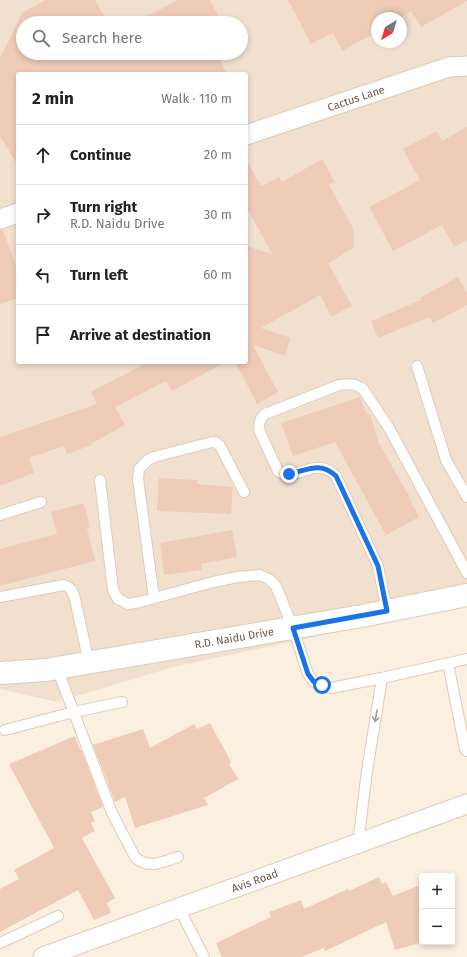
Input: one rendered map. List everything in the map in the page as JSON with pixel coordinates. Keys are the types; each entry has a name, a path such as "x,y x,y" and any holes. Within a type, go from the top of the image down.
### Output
{"street":[{"name":"Cactus Lane","path":"248,134 449,67 467,66"},
{"path":"0,219 16,214"},
{"name":"R.D. Naidu Drive","path":"0,673 46,670 89,663 293,628 467,595"},
{"name":"Avis Road","path":"43,957 467,804"}],"lane":[{"path":"417,366 446,460 467,497"},
{"path":"387,611 378,566 336,476 322,467 289,474 280,473 258,426 264,414 339,385 357,385 363,389 389,428 467,573"},
{"path":"154,598 138,479 139,470 148,460 154,457 216,442 220,446 244,492"},
{"path":"100,480 113,590 118,599 128,604 213,582 238,577 262,576 276,586 293,628 308,674 314,682 331,688 467,659"},
{"path":"0,514 41,502"},
{"path":"0,597 64,585 68,586 73,592 75,599 89,663"},
{"path":"448,663 465,749 467,751"},
{"path":"58,668 112,813 135,857 140,862 152,865 178,857"},
{"path":"358,843 367,771 382,678"},
{"path":"5,730 74,712 122,702"},
{"path":"179,908 204,957"},
{"path":"0,943 58,916"}],"shaded area":[{"path":"0,0 467,0 467,606 440,610 173,667 57,702 0,689"}],"building":[{"path":"45,0 95,0 104,16 21,16 22,13"},
{"path":"178,0 210,0 218,16 147,16"},
{"path":"288,0 467,0 421,27 411,11 407,14 407,12 371,12 371,35 342,51 333,33 311,44"},
{"path":"16,25 16,60 220,60 226,72 16,72 16,163 0,136 0,58"},
{"path":"467,127 467,240 454,247 442,225 393,251 369,207 420,180 403,149 437,131 442,141"},
{"path":"322,159 335,182 329,185 353,228 354,248 328,263 352,306 331,317 320,295 261,328 291,338 285,356 253,345 278,392 257,404 236,364 248,364 248,247 272,254 248,210 248,163 261,186 279,177 282,182"},
{"path":"0,230 3,230 16,266 16,299 0,304"},
{"path":"458,277 467,293 467,305 433,323 430,317 378,338 371,321 421,300 420,298"},
{"path":"144,364 222,364 172,391 166,381 115,407 125,425 92,443 92,445 67,454 64,446 29,458 34,473 0,486 0,437 97,404 91,392"},
{"path":"360,397 367,415 370,414 379,443 419,517 386,535 335,442 293,456 281,423"},
{"path":"159,478 197,480 197,484 233,487 231,514 157,511"},
{"path":"84,503 90,527 87,528 95,561 0,586 0,549 57,534 51,512"},
{"path":"232,530 237,557 201,564 202,570 164,575 160,543"},
{"path":"210,723 231,762 229,764 238,779 204,798 208,805 135,828 125,797 115,802 93,745 143,729 150,748 194,724 197,729"},
{"path":"75,736 103,807 91,812 95,821 91,823 95,831 82,838 115,898 107,903 111,913 94,920 78,890 0,932 0,889 19,879 14,870 54,848 9,764"},
{"path":"379,877 382,884 386,882 393,896 419,885 419,943 395,950 386,922 325,951 324,948 301,957 222,957 216,943 271,917 269,912 301,900 304,909 348,889 349,891"}],"route":[{"path":"289,474 322,467 336,476 378,566 387,611 293,628 308,674 314,682 322,685"}]}
